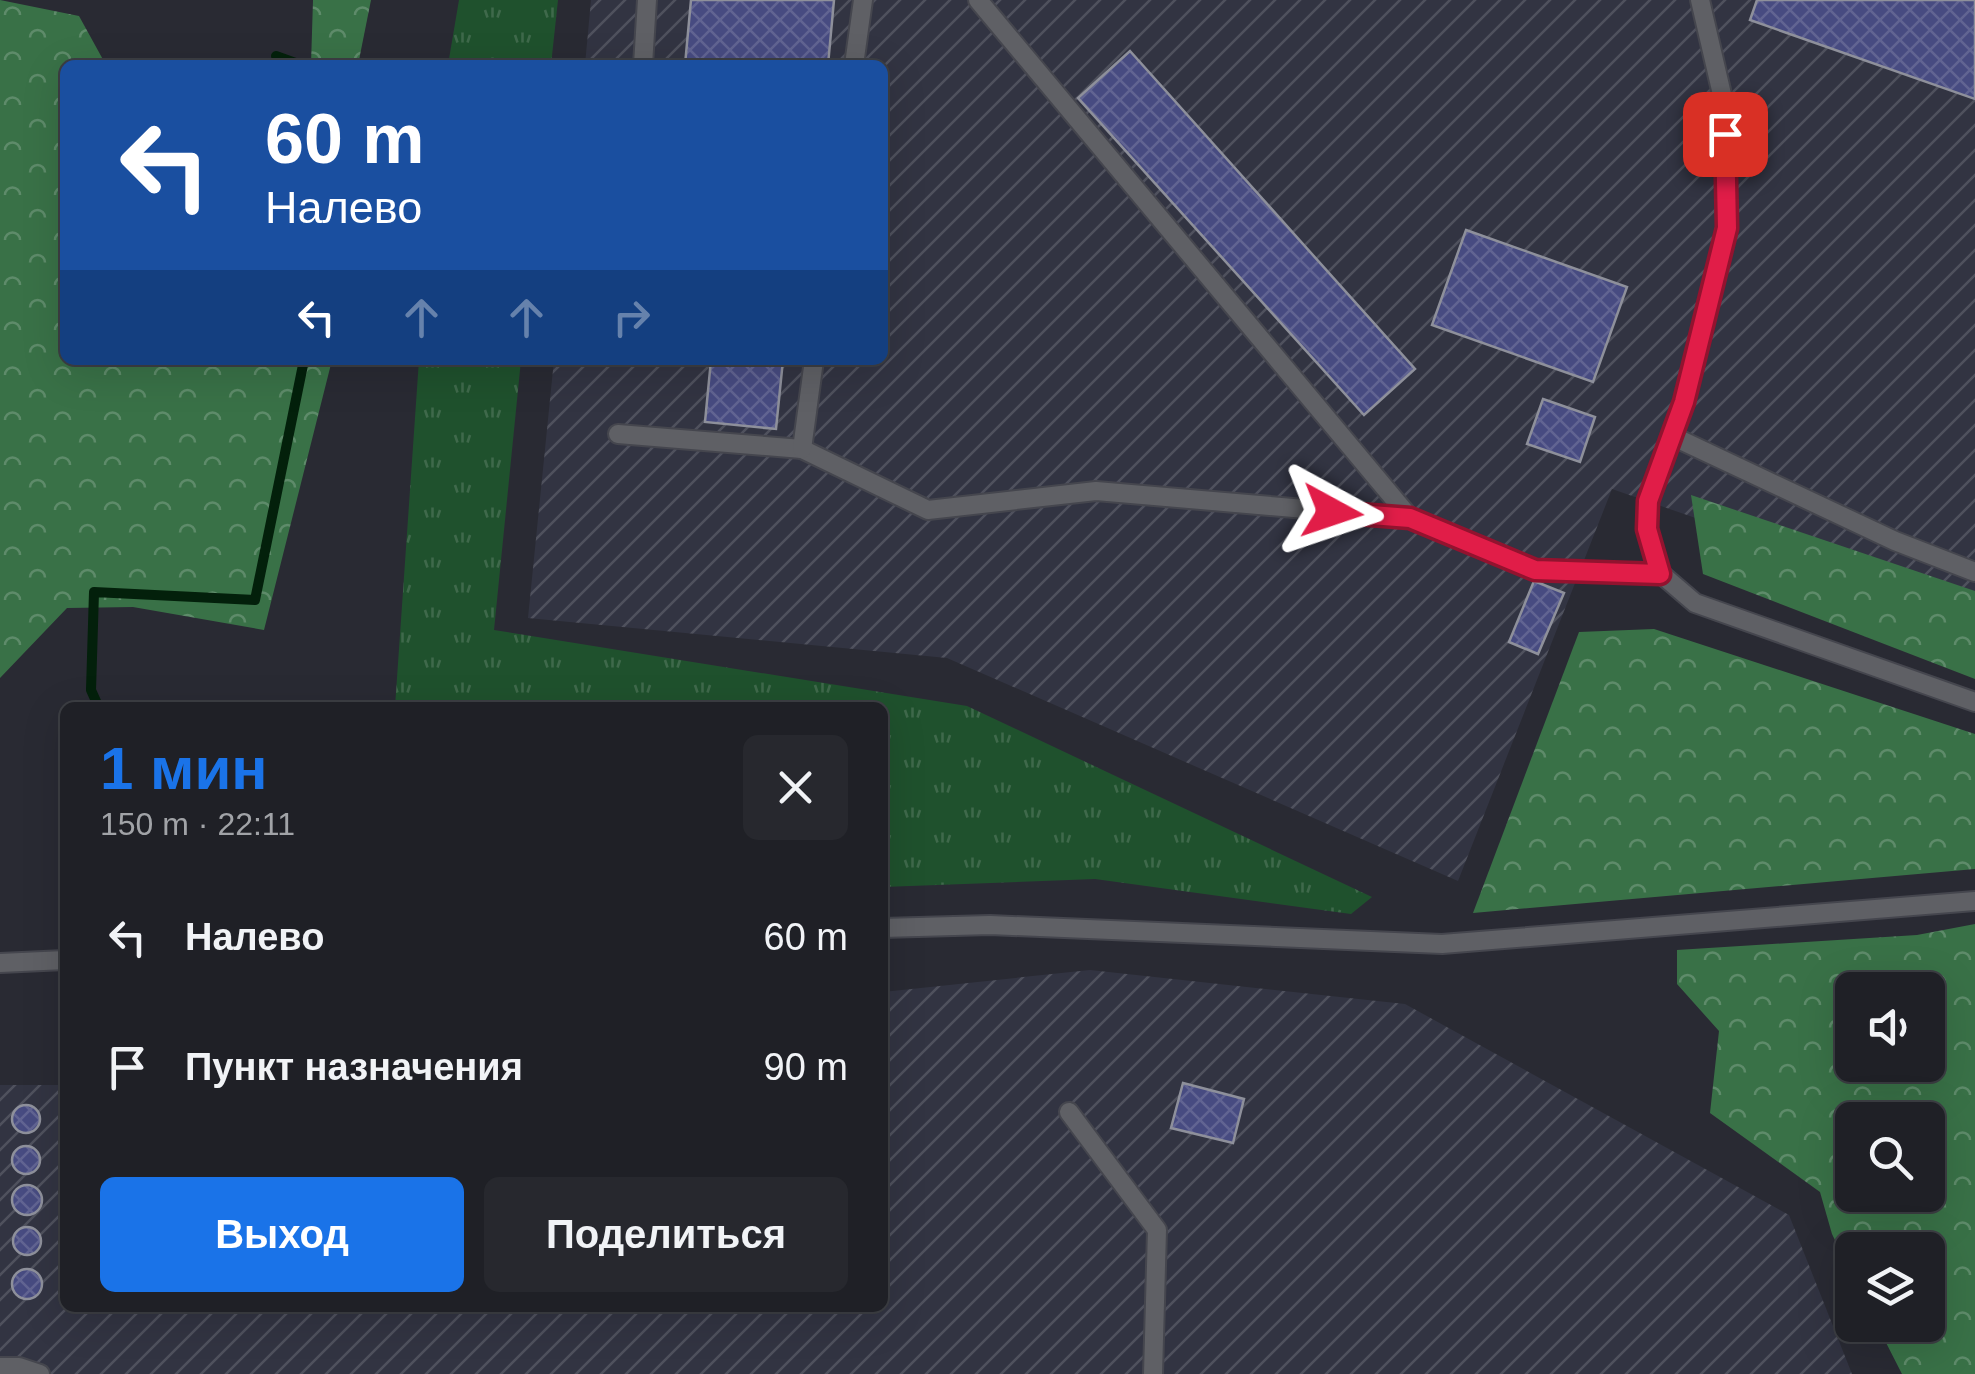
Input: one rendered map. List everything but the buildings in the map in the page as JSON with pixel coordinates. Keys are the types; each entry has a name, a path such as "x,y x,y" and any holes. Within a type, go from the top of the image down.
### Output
{"lane":[{"path":"643,60 647,0"},
{"path":"855,60 863,0"},
{"path":"978,0 1410,518"},
{"path":"1700,0 1724,103 1727,228 1684,402 1648,501 1647,529 1660,574 1695,603 1975,702"},
{"path":"802,449 813,365"},
{"path":"618,434 802,449 928,510 1096,491 1410,518 1535,570 1660,574"},
{"path":"1672,436 1896,541 1975,572"},
{"path":"888,928 990,925 1442,944 1975,901"},
{"path":"0,963 60,960"},
{"path":"1069,1112 1157,1230 1154,1374"},
{"path":"0,1368 20,1367 40,1374"}],"shaded area":[{"path":"591,0 1975,0 1975,615 1612,489 1458,881 947,658 528,618 553,365 888,365 888,60 585,60"},
{"path":"1090,970 1405,1004 1789,1215 1835,1331 1835,1342 1839,1342 1852,1374 0,1374 0,1085 60,1085 60,1312 888,1312 888,991"}],"green space":[{"path":"0,0 79,16 103,60 60,60 60,365 331,365 264,630 133,607 67,608 0,678"},
{"path":"313,0 371,0 359,60 311,60"},
{"path":"459,0 558,0 552,60 449,60"},
{"path":"419,365 520,365 494,630 967,706 1372,897 1351,914 1095,879 888,887 888,702 395,702"},
{"path":"1691,495 1975,591 1975,679 1703,574"},
{"path":"1654,629 1975,734 1975,869 1473,913 1579,632"},
{"path":"1975,924 1975,1374 1902,1374 1886,1342 1945,1342 1945,1232 1835,1232 1835,1240 1820,1192 1710,1113 1719,1031 1677,984 1677,950 1917,935"}],"waterway":[{"path":"276,56 287,60"},
{"path":"96,702 91,690 94,592 255,600 303,365"}],"route":[{"path":"1332,512 1410,518 1535,570 1660,574 1647,529 1648,501 1684,402 1727,228 1725,134"}]}
